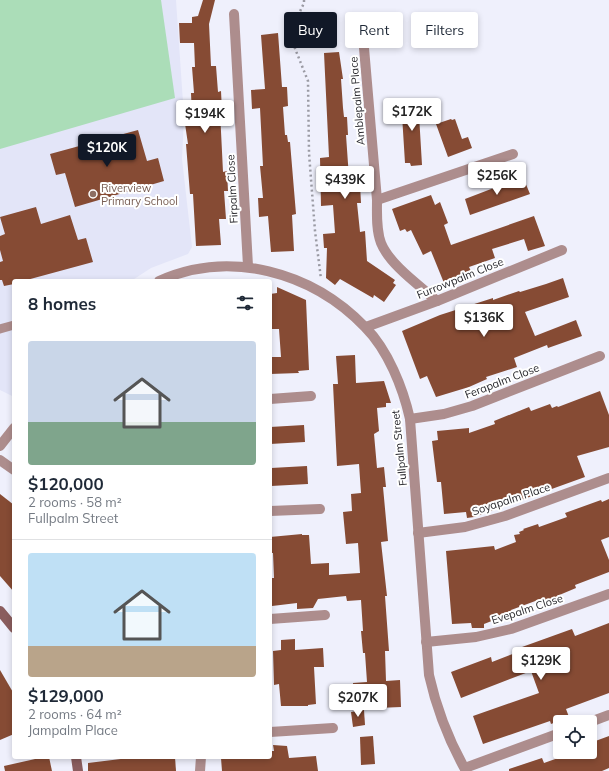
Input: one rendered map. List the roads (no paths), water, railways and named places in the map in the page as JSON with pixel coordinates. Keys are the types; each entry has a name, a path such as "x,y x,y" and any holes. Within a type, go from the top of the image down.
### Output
{"street":[{"name":"Firpalm Close","path":"234,14 248,266"},
{"name":"Amblepalm Place","path":"364,48 377,200 377,225 380,237 389,257 437,302"},
{"path":"377,200 513,154"},
{"name":"Furrowpalm Close","path":"366,327 437,302 562,250"},
{"name":"Fullpalm Street","path":"165,279 196,269 248,266 276,273 316,289 337,302 366,327 378,344 396,376 405,396 410,419 429,675 435,702 445,731 466,770"},
{"name":"Ferapalm Close","path":"410,419 444,414 472,406 600,356"},
{"path":"272,399 311,396"},
{"path":"0,446 12,431"},
{"path":"0,460 12,469"},
{"name":"Soyapalm Place","path":"418,533 465,527 505,516 609,478"},
{"path":"272,510 320,508"},
{"name":"Evepalm Close","path":"426,642 476,637 511,629 609,594"},
{"path":"0,611 12,626"},
{"path":"272,619 325,615"},
{"path":"597,719 609,715"},
{"path":"272,732 333,728"},
{"path":"466,770 553,736"},
{"path":"76,759 78,771"},
{"path":"200,771 201,759"}],"lane":[{"path":"0,329 12,326"}],"place":[{"name":"Riverview Primary School","path":"93,194"}]}
